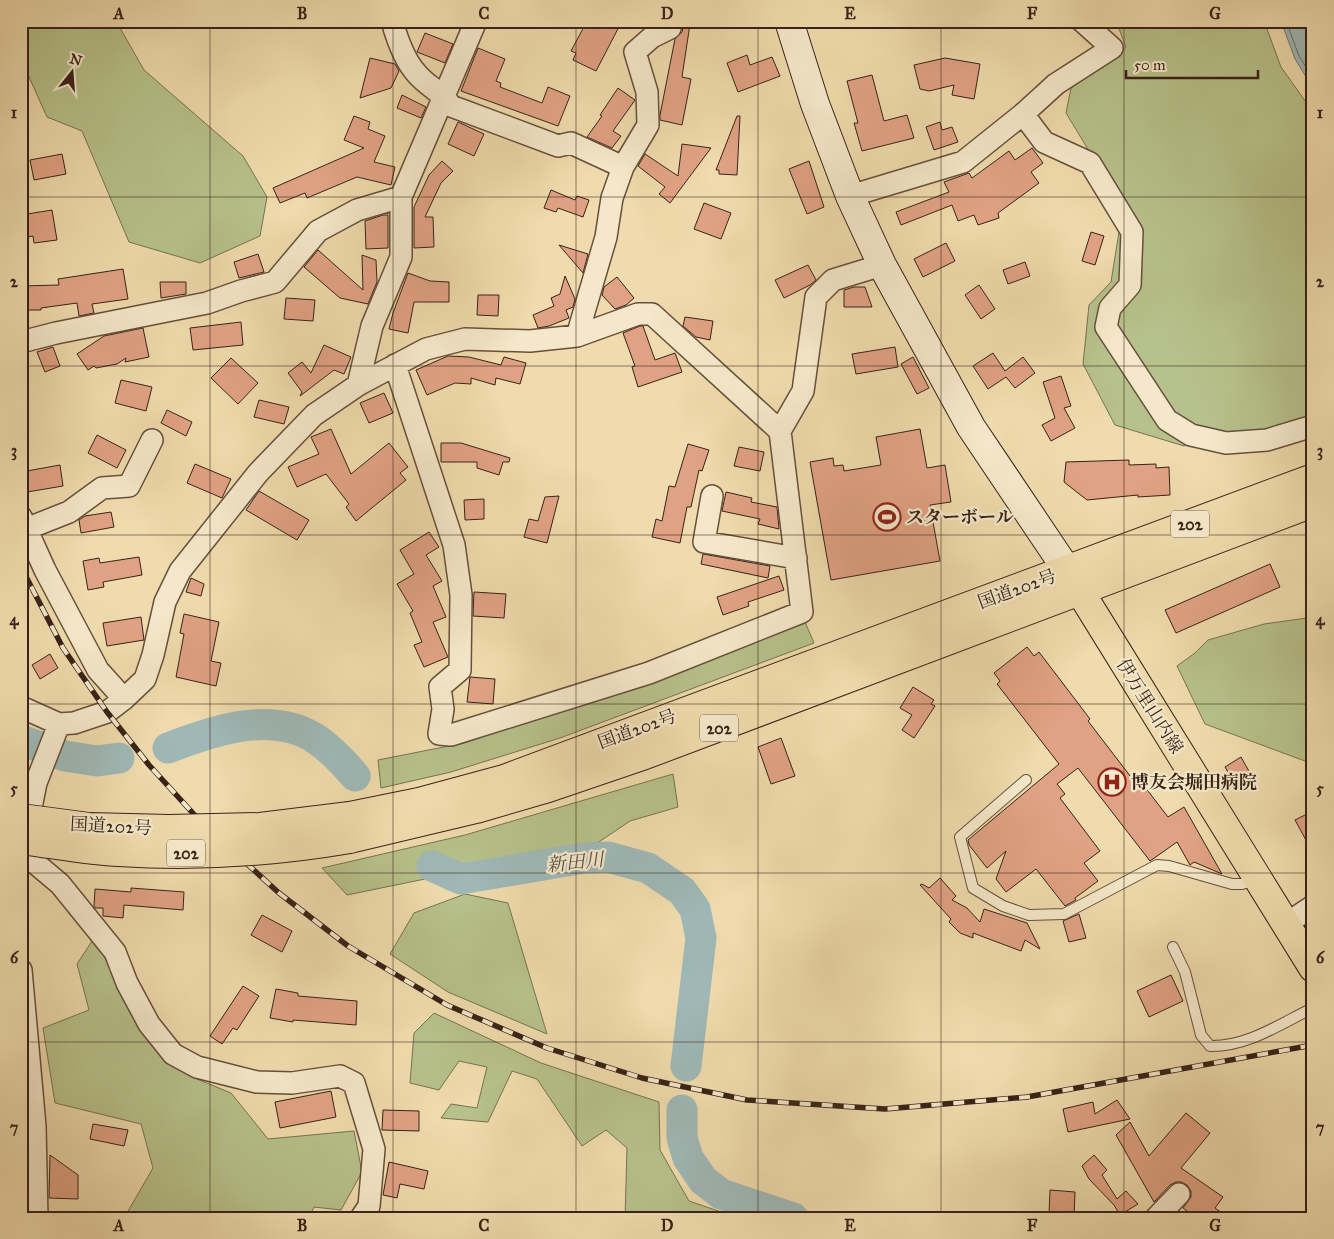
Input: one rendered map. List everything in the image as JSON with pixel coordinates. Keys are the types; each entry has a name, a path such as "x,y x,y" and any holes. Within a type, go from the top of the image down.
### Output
{"main road":[{"name":"国道202号","path":"1073,581 1313,478"},
{"name":"国道202号","path":"21,840 118,852 217,854 299,848 419,802 504,778 1073,581 1313,503"},
{"name":"伊万里山内線","path":"1073,581 1313,968"},
{"name":"国道202号","path":"21,818 90,827 169,829 350,827"}],"street":[{"path":"392,21 404,55 416,74 444,96 451,106 558,146 571,143 623,167"},
{"path":"358,384 372,326 401,257 401,197 476,21"},
{"path":"576,336 606,237 612,198 623,167 648,125 647,92 635,52 652,37 670,28 672,21"},
{"path":"789,21 815,104 850,196 882,265 971,427 1073,581"},
{"path":"850,196 963,162 1023,114 1056,84 1112,48 1082,21"},
{"path":"1023,114 1044,142 1090,163 1132,232 1130,285 1110,308 1106,327 1167,420 1191,434 1226,443 1267,440 1313,426"},
{"path":"21,342 56,333 208,303 241,291 275,282 318,232 357,210 401,197"},
{"path":"395,365 454,545 461,595 460,670 440,687 443,709 439,734 451,735 649,673 802,612 780,431 803,391 816,297 834,280 882,265"},
{"path":"21,707 59,724 74,723 107,712 124,699 145,679 165,602 180,571 258,474 314,415 358,384 426,349 465,339 530,341 576,336 638,314 652,314 780,431"},
{"path":"124,699 98,670 45,570 24,523 69,512 102,488 129,486 152,440"},
{"path":"712,496 704,542 796,558"},
{"path":"21,858 33,776 59,724"},
{"path":"22,852 60,884 115,952 127,983 149,1024 173,1054 196,1067 257,1082 292,1083 340,1076 354,1083 374,1149 368,1206 361,1218"},
{"path":"1286,924 1313,906"},
{"path":"21,970 36,1126 37,1218"},
{"path":"1156,1218 1179,1194"}],"lane":[{"path":"1026,780 960,837 974,888 1003,906 1036,916 1064,914 1157,865 1169,866 1232,884 1242,884 1257,880"},
{"path":"1173,947 1185,972 1201,1035 1210,1046 1224,1046 1246,1041 1313,1008"}],"green space":[{"path":"21,21 26,21 28,24 39,21 116,21 144,70 243,156 267,197 260,236 200,263 129,242 82,131 47,117 21,59"},
{"path":"1116,21 1264,21 1281,67 1313,112 1313,420 1254,435 1212,431 1184,446 1115,425 1083,364 1089,305 1111,282 1123,207 1066,113 1071,88 1126,47"},
{"path":"1313,615 1313,764 1205,724 1177,666 1195,653 1208,640 1264,624 1307,618"},
{"path":"805,622 814,643 560,738 451,772 381,788 378,760 464,743"},
{"path":"673,774 678,807 630,821 596,844 347,895 322,868 465,835"},
{"path":"465,894 508,903 547,1034 448,992 390,954 414,913"},
{"path":"94,938 115,969 150,1042 197,1079 231,1093 268,1139 354,1131 362,1172 341,1210 314,1207 309,1218 124,1218 153,1168 141,1124 55,1103 43,1028 89,1010 77,964"},
{"path":"434,1013 541,1063 659,1102 660,1150 689,1201 739,1218 625,1218 627,1148 606,1130 582,1146 537,1079 512,1071 488,1122 441,1118 451,1104 477,1108 487,1067 459,1061 439,1090 410,1083 414,1033"}],"water":[{"path":"1281,21 1313,21 1313,88 1295,59"}],"building":[{"path":"587,21 622,21 596,71 573,60 576,53 571,51"},
{"path":"684,23 690,24 682,77 691,79 682,125 660,120 660,115 675,39 682,32"},
{"path":"425,33 453,44 445,63 417,52"},
{"path":"478,48 505,59 496,81 501,83 500,87 542,103 548,87 570,96 558,126 461,91"},
{"path":"747,55 750,65 772,57 780,76 738,92 727,63"},
{"path":"370,58 395,64 399,71 391,88 360,98"},
{"path":"945,58 980,64 974,99 952,95 954,85 929,91 920,89 914,65"},
{"path":"872,75 884,121 907,115 914,138 862,151 854,123 858,123 847,81"},
{"path":"618,88 635,100 613,131 621,136 612,148 587,137"},
{"path":"402,95 426,107 421,118 397,108"},
{"path":"354,116 370,122 368,129 385,136 374,162 395,167 391,185 357,177 307,198 305,193 280,203 273,188 364,148 344,140"},
{"path":"737,116 740,116 737,175 719,174 719,170 716,170"},
{"path":"458,122 484,134 474,156 448,144"},
{"path":"940,122 942,130 952,127 958,142 934,150 926,127"},
{"path":"682,144 711,148 670,203 659,194 665,187 638,166 645,154 678,176"},
{"path":"1032,148 1043,163 1031,172 1039,183 998,213 999,218 978,225 974,215 958,221 952,205 901,225 896,212 949,192 944,182 969,173 972,178 1009,151 1015,160"},
{"path":"62,154 66,174 34,180 30,160"},
{"path":"442,161 453,171 441,183 425,217 433,217 434,247 414,248 414,207 429,175"},
{"path":"809,161 824,207 807,214 789,169"},
{"path":"551,190 575,200 577,196 589,200 583,217 558,208 556,212 544,208"},
{"path":"704,203 731,213 721,239 694,229"},
{"path":"52,210 57,240 34,243 33,236 21,238 21,215"},
{"path":"388,215 388,248 366,249 365,221"},
{"path":"1091,232 1104,236 1095,265 1082,261"},
{"path":"946,243 955,261 923,277 914,259"},
{"path":"559,245 588,254 583,273"},
{"path":"318,250 363,290 362,255 376,260 377,282 368,304 340,298 304,267"},
{"path":"258,254 264,272 239,278 234,262"},
{"path":"1025,262 1030,276 1008,284 1003,270"},
{"path":"808,265 816,280 784,298 775,280"},
{"path":"123,269 128,299 92,304 94,313 79,316 77,303 41,308 41,310 21,310 21,286 59,285 58,279"},
{"path":"408,273 430,281 449,282 449,302 414,302 408,333 389,329"},
{"path":"565,276 575,299 573,307 566,310 569,318 538,328 533,315 554,306 551,298 560,294"},
{"path":"617,277 634,298 626,305 615,309 602,295 604,287"},
{"path":"160,282 186,282 186,294 161,298"},
{"path":"979,285 995,309 981,319 965,295"},
{"path":"854,287 865,287 872,307 844,307 844,290"},
{"path":"478,295 499,295 498,316 477,315"},
{"path":"286,298 315,300 313,321 284,319"},
{"path":"685,317 713,321 710,340 696,337 683,326"},
{"path":"241,322 243,345 193,350 190,328"},
{"path":"643,326 655,360 675,353 682,372 638,387 632,367 635,366 623,333"},
{"path":"143,328 149,357 125,362 126,358 117,364 96,368 94,366 88,370 77,354 104,336"},
{"path":"324,345 351,357 344,374 334,370 300,396 302,392 288,373 302,362 311,373"},
{"path":"53,347 60,366 45,372 37,352"},
{"path":"895,347 898,367 856,374 852,354"},
{"path":"993,353 1005,371 1023,357 1035,373 1015,388 1006,377 988,389 973,366"},
{"path":"448,356 469,357 501,365 504,357 526,363 520,384 496,378 495,385 471,378 471,384 455,383 427,395 416,370"},
{"path":"913,357 929,388 917,394 901,364"},
{"path":"231,358 258,383 238,404 211,378"},
{"path":"1061,376 1071,406 1064,408 1075,428 1051,441 1042,425 1055,418 1043,382"},
{"path":"121,380 152,387 146,411 115,403"},
{"path":"384,393 393,413 369,423 360,403"},
{"path":"259,400 289,407 284,424 254,417"},
{"path":"167,410 192,422 186,436 161,423"},
{"path":"331,429 351,474 389,443 408,467 400,473 406,480 356,521 346,507 349,504 326,474 297,487 288,467 319,454 311,437"},
{"path":"920,429 927,468 945,465 951,502 930,505 940,561 831,580 810,462 833,458 834,466 843,465 844,471 881,465 876,437"},
{"path":"97,435 126,450 117,468 88,453"},
{"path":"441,443 461,443 510,458 509,462 503,462 499,475 477,468 477,462 441,462"},
{"path":"688,444 709,450 702,471 699,470 691,507 687,507 680,543 652,537 656,519 662,521 669,486 675,487"},
{"path":"739,447 764,452 760,471 734,466"},
{"path":"1129,460 1129,465 1156,464 1156,468 1169,467 1170,495 1138,497 1138,495 1087,500 1064,482 1066,462"},
{"path":"195,464 231,479 222,498 187,483"},
{"path":"60,465 63,486 21,493 21,472"},
{"path":"259,491 309,520 297,540 246,510"},
{"path":"726,492 752,498 751,502 777,507 779,529 758,524 760,519 722,511"},
{"path":"559,496 547,543 524,537 529,519 538,521 545,497"},
{"path":"484,499 484,519 465,520 464,500"},
{"path":"111,512 114,527 81,533 79,520 85,516"},
{"path":"429,532 439,547 426,555 442,581 433,586 446,617 433,622 448,657 424,667 414,645 422,642 410,613 413,611 397,584 414,574 400,550"},
{"path":"703,554 770,566 768,578 701,564"},
{"path":"139,557 142,575 103,582 104,587 88,590 83,561 99,558 100,563"},
{"path":"1270,564 1280,587 1176,633 1165,610"},
{"path":"779,576 784,590 748,602 749,606 723,615 717,597"},
{"path":"191,578 204,584 201,596 186,592"},
{"path":"474,592 506,594 504,618 473,616"},
{"path":"184,614 219,622 211,661 221,663 216,686 176,677 184,634 180,633"},
{"path":"141,617 144,640 107,646 103,623"},
{"path":"1027,647 1034,656 1039,652 1134,781 1138,778 1168,817 1184,807 1222,874 1194,862 1190,865 1177,842 1150,861 1078,768 1057,784 1065,794 1060,798 1100,851 1084,863 1098,881 1075,898 1076,900 1065,906 1036,869 1006,892 996,879 1006,851 987,868 969,845 968,840 1059,764 997,684 1000,681 994,673"},
{"path":"50,654 58,668 40,679 32,665"},
{"path":"470,677 495,679 493,704 467,702"},
{"path":"913,687 934,700 931,704 935,706 914,738 902,730 912,715 900,708"},
{"path":"781,738 795,776 771,784 758,747"},
{"path":"1241,757 1250,773 1234,782 1225,767"},
{"path":"1313,811 1313,853 1295,820"},
{"path":"940,878 956,896 952,900 967,908 980,922 984,909 1027,923 1040,949 1025,940 1021,951 973,933 973,938 960,933 949,922 951,919 920,885 922,884 929,888"},
{"path":"131,888 184,892 183,910 124,905 123,918 103,916 103,908 95,908 95,889 131,892"},
{"path":"1079,914 1086,938 1069,942 1063,921"},
{"path":"262,915 292,931 282,952 251,935"},
{"path":"1171,975 1183,1001 1149,1017 1137,991"},
{"path":"243,986 259,996 237,1030 233,1028 222,1044 210,1036"},
{"path":"276,989 298,993 298,996 357,1001 356,1025 293,1020 293,1022 270,1018"},
{"path":"331,1091 336,1117 280,1128 275,1102"},
{"path":"1117,1100 1130,1119 1068,1132 1063,1109 1093,1102 1095,1114"},
{"path":"383,1110 419,1111 419,1131 382,1130"},
{"path":"1186,1113 1210,1133 1181,1168 1223,1197 1215,1208 1229,1218 1196,1218 1183,1208 1191,1197 1191,1191 1187,1185 1181,1182 1170,1185 1154,1202 1116,1135 1130,1122 1149,1156"},
{"path":"93,1124 128,1130 124,1146 90,1139"},
{"path":"50,1155 78,1175 78,1199 49,1198"},
{"path":"1094,1155 1107,1170 1102,1175 1117,1199 1126,1191 1138,1204 1120,1215 1114,1205 1089,1179 1082,1166"},
{"path":"389,1162 428,1171 424,1189 400,1184 397,1198 383,1195"},
{"path":"1050,1190 1075,1192 1074,1216 1049,1215"}],"waterway":[{"name":"新田川","path":"168,748 203,735 240,726 278,725 296,729 313,737 336,755 355,776"},
{"name":"新田川","path":"21,740 65,756 97,761 119,758"},
{"name":"新田川","path":"432,866 461,879 584,858 608,857 648,868 682,891 695,909 701,938 686,1066"},
{"name":"新田川","path":"682,1110 682,1138 688,1158 703,1180 721,1194 793,1218"}],"railway":[{"path":"21,567 63,648 107,712 149,765 200,821 279,893 348,946 447,1005 547,1048 642,1078 747,1100 885,1109 1027,1097 1313,1045"}],"place":[{"name":"スターボール","path":"887,517"},
{"name":"博友会堀田病院","path":"1112,782"}]}
